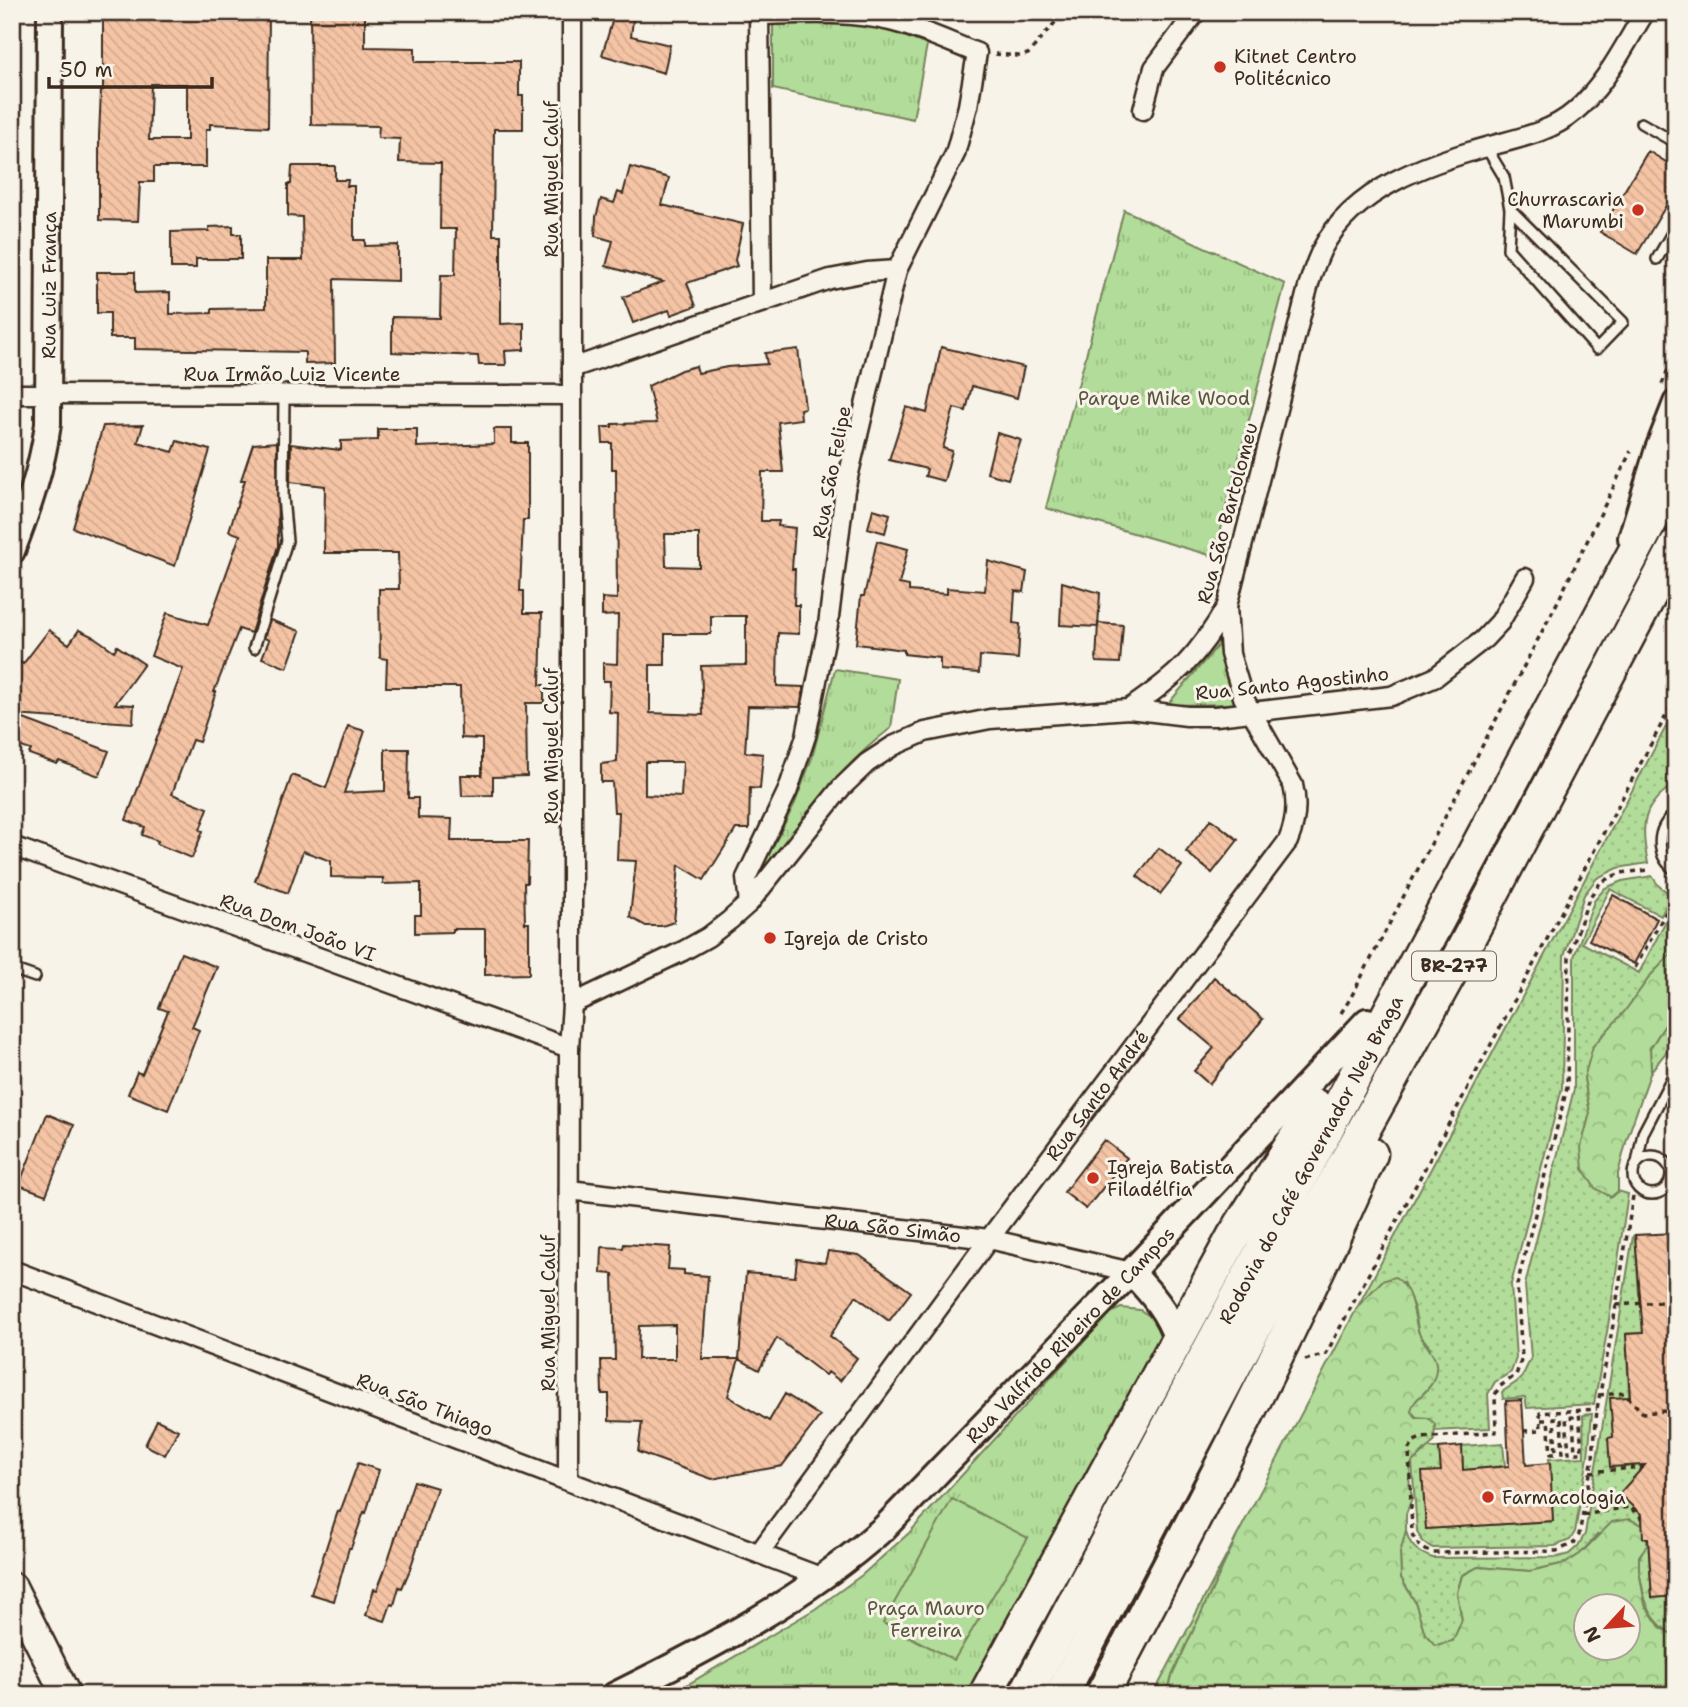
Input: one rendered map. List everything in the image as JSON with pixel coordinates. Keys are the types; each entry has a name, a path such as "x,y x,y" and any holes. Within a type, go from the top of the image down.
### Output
{"highway":[{"name":"Rodovia do Café Governador Ney Braga","path":"1025,1695 1676,474"},
{"name":"Rodovia do Café Governador Ney Braga","path":"1061,1695 1265,1308 1454,966 1676,546"},
{"path":"985,1695 1233,1237 1367,1021 1452,892"},
{"path":"1102,1695 1236,1441 1321,1268 1454,966"}],"main road":[{"path":"12,1587 66,1695"}],"street":[{"name":"Rua Luiz França","path":"12,551 44,452 48,394 50,12"},
{"name":"Rua Miguel Caluf","path":"568,1480 569,1048 572,1003 572,12"},
{"path":"1143,110 1154,68 1196,12"},
{"name":"Rua São Bartolomeu","path":"1129,709 1175,676 1194,657 1227,606 1306,295 1323,248 1337,228 1355,208 1378,191 1421,169 1549,127 1573,113 1591,94 1646,12"},
{"path":"762,303 760,13 864,16 920,30 977,53"},
{"name":"Rua São Felipe","path":"749,903 746,878 788,790 806,736 828,625 845,490 897,270 955,154 968,106 977,53"},
{"path":"572,368 848,274 897,270"},
{"name":"Rua Irmão Luiz Vicente","path":"12,394 572,395"},
{"path":"1617,584 1658,449 1668,395"},
{"path":"1637,622 1676,565"},
{"name":"Rua Santo Agostinho","path":"572,1003 708,937 749,903 841,788 867,763 893,746 925,732 990,719 1129,709 1187,716 1251,713 1380,698 1411,689 1434,678 1484,639 1500,622 1525,578"},
{"name":"Rua Santo André","path":"759,1553 1288,841 1294,828 1297,799 1293,785 1239,687 1230,654 1227,606"},
{"name":"Rua Dom João VI","path":"12,846 569,1048"},
{"name":"Rua Valfrido Ribeiro de Campos","path":"823,1578 884,1528 1131,1272 1367,1021"},
{"name":"Rua São Simão","path":"569,1191 989,1240 1131,1272"},
{"name":"Rua São Thiago","path":"12,1270 823,1578"},
{"path":"1131,1272 1161,1306 1172,1323 1177,1340"},
{"path":"615,1695 653,1686 711,1646 823,1578"}],"lane":[{"path":"1641,123 1676,144"},
{"path":"1486,147 1504,177 1510,209 1508,249 1597,349 1623,322 1510,209"},
{"path":"1657,259 1676,226"},
{"path":"254,648 287,541 283,497 284,395"},
{"path":"1676,813 1662,827 1659,844 1665,861 1676,871"},
{"path":"12,969 35,977"},
{"path":"1637,1163 1650,1156 1664,1160 1671,1173 1666,1187 1653,1194 1640,1189 1633,1176 1643,1133 1676,1070"},
{"path":"1666,1187 1676,1194"}],"path":[{"path":"977,53 1019,56 1028,54 1064,12"},
{"path":"1668,395 1676,350"},
{"path":"1335,1021 1350,999 1558,601 1635,443"},
{"path":"1270,1370 1326,1353 1676,697"},
{"path":"1633,1196 1579,1535 1574,1543 1557,1551 1433,1553 1423,1550 1412,1534 1409,1449 1414,1441 1421,1438 1496,1432 1494,1395 1499,1387 1516,1376 1522,1358 1517,1284 1567,1088 1569,956 1588,898 1601,882 1620,873 1650,870"},
{"path":"1635,968 1676,894"},
{"path":"1616,1305 1676,1301"},
{"path":"1600,1395 1624,1393 1643,1413 1676,1410"},
{"path":"1524,1431 1541,1430 1540,1413 1597,1409"},
{"path":"1541,1420 1548,1420 1550,1454 1556,1454 1554,1418 1561,1418 1563,1454 1569,1453 1566,1418 1573,1417 1575,1453 1582,1453 1579,1410"},
{"path":"1590,1472 1644,1467"},
{"path":"1583,1515 1629,1507 1642,1518"}],"green space":[{"path":"826,22 880,27 927,45 913,119 773,89 773,24"},
{"name":"Parque Mike Wood","path":"1124,210 1285,284 1213,556 1046,508"},
{"path":"1218,645 1227,681 1237,704 1167,705"},
{"path":"835,669 898,679 891,728 834,781 754,883 795,803 812,758"},
{"path":"1676,708 1676,783 1656,800 1646,817 1644,838 1648,863 1618,868 1597,878 1584,895 1564,956 1562,1088 1511,1284 1516,1358 1511,1372 1495,1382 1488,1394 1490,1428 1434,1431 1435,1424 1410,1412 1412,1404 1426,1391 1430,1347 1419,1334 1414,1308 1403,1282 1358,1306"},
{"path":"1652,876 1659,886 1671,895 1661,916 1610,889 1582,943 1639,973 1676,901 1676,949 1615,1027 1584,1078 1590,1113 1581,1147 1610,1197 1618,1191 1628,1194 1594,1404 1527,1408 1525,1397 1503,1399 1502,1392 1521,1379 1531,1358 1525,1285 1574,1089 1574,957 1594,901 1605,888 1622,881"},
{"path":"1676,949 1676,1008 1650,1048 1651,1071 1627,1139 1618,1174 1618,1191 1611,1197 1595,1188 1583,1169 1581,1147 1590,1113 1584,1078 1593,1046"},
{"path":"1676,1008 1676,1040 1651,1071 1650,1048"},
{"path":"1635,1235 1639,1295 1676,1293 1676,1330 1626,1334 1629,1394 1676,1391 1649,1498 1642,1508 1642,1525 1629,1519 1597,1535 1580,1554 1566,1563 1530,1571 1478,1567 1462,1575 1457,1593 1462,1620 1453,1641 1435,1646 1425,1634 1415,1602 1401,1578 1400,1553 1406,1530 1415,1548 1433,1558 1558,1557 1569,1554 1585,1534"},
{"path":"1395,1277 1401,1281 1411,1301 1418,1331 1435,1359 1436,1372 1433,1381 1412,1406 1411,1411 1416,1417 1428,1418 1435,1424 1434,1442 1412,1462 1409,1478 1412,1498 1406,1514 1406,1530 1400,1553 1401,1578 1415,1602 1425,1634 1435,1645 1453,1641 1462,1620 1457,1593 1462,1576 1478,1567 1530,1571 1566,1563 1580,1554 1612,1522 1629,1519 1647,1527 1647,1545 1639,1556 1645,1605 1660,1627 1676,1637 1676,1695 1167,1695 1172,1676 1238,1534 1358,1306 1382,1281"},
{"name":"Praça Mauro Ferreira","path":"1121,1308 1140,1310 1156,1320 1160,1336 1157,1354 973,1695 670,1695 815,1609 862,1575 909,1533 1110,1313"},
{"path":"1592,1414 1588,1457 1575,1532 1570,1540 1555,1546 1433,1548 1421,1539 1417,1531 1412,1462 1428,1448 1439,1448 1441,1471 1426,1529 1553,1521 1549,1459 1584,1457 1583,1415"},
{"path":"1503,1443 1505,1466 1463,1470 1462,1446"},
{"path":"952,1499 1028,1538 954,1660 883,1623"},
{"path":"1238,1534 1172,1676 1167,1695 1153,1695"},
{"path":"1676,1536 1649,1554 1652,1598 1676,1596 1676,1637 1651,1614 1639,1573 1639,1559 1647,1538"}],"building":[{"path":"103,12 269,12 268,127 210,124 210,129 206,129 206,167 154,167 154,182 140,182 138,221 99,220 99,136 103,90","holes":["151,84 187,84 187,140 149,140"]},
{"path":"310,12 365,12 365,47 415,48 415,62 519,62 523,129 494,129 493,235 501,235 501,324 524,323 524,350 505,351 506,365 479,365 478,356 392,352 392,317 440,318 441,275 455,275 456,229 440,229 441,163 399,162 400,139 378,138 379,126 311,125"},
{"path":"615,12 634,12 631,36 670,45 664,73 602,55"},
{"name":"Churrascaria Marumbi","path":"1648,151 1676,168 1676,189 1637,254 1600,232"},
{"path":"292,166 335,166 335,180 348,180 347,186 354,186 354,240 365,240 365,246 398,245 398,281 334,279 335,363 305,364 305,352 135,349 135,338 110,338 110,313 97,313 97,272 135,272 135,293 170,292 170,314 212,313 212,309 266,308 266,260 303,260 302,217 288,216 288,184 291,184"},
{"path":"630,167 669,178 662,205 743,224 735,260 737,266 687,283 696,306 671,315 669,310 633,323 623,297 663,282 606,266 613,241 595,236 601,199 614,203 618,192 623,194"},
{"path":"233,226 233,234 241,234 241,259 196,259 196,268 171,268 171,232 209,231 209,227"},
{"path":"941,347 1024,367 1017,398 972,386 966,411 954,408 943,448 952,451 944,481 925,476 927,469 889,460 906,407 927,413"},
{"path":"798,349 805,408 800,409 801,419 778,422 783,472 762,472 761,521 779,521 778,526 795,528 792,569 795,569 794,605 799,605 799,634 778,633 777,686 804,687 800,707 748,706 745,752 763,754 760,789 750,788 749,829 736,829 704,880 679,865 674,922 662,926 646,926 630,917 636,861 617,860 619,812 614,812 612,782 601,782 601,764 617,762 618,713 609,712 610,681 603,681 603,663 617,664 618,615 602,616 602,598 617,599 616,469 612,469 612,443 603,443 602,427 612,427 612,424 657,423 648,386 681,370 696,366 698,373 727,367 767,364 765,353","holes":["665,534 699,534 699,567 666,566","711,616 746,616 746,665 701,666 703,715 650,713 650,665 665,665 665,634 711,634","645,762 683,762 681,797 645,795"]},
{"path":"143,425 138,442 173,452 177,441 210,450 175,566 73,528 103,426"},
{"path":"378,429 417,429 417,447 494,444 494,429 512,429 512,443 528,443 528,520 523,520 520,591 524,591 524,613 542,613 540,685 544,685 544,703 526,703 527,776 493,777 493,795 462,796 461,775 482,775 482,739 461,738 460,687 386,687 387,659 380,658 379,589 399,589 398,553 324,553 325,486 290,482 291,444 341,450 341,441 378,440"},
{"path":"997,433 1021,440 1008,479 987,473"},
{"path":"277,442 278,546 251,633 239,629 214,692 199,742 192,740 172,794 208,808 200,830 203,831 192,858 157,844 158,841 142,835 145,827 126,820 183,669 151,656 167,613 208,625 240,535 229,531 253,444"},
{"path":"873,509 890,514 885,533 868,528"},
{"path":"877,541 908,549 899,584 909,586 909,591 947,594 947,588 985,591 988,561 1027,572 1024,592 1015,591 1013,623 1020,624 1018,659 980,656 979,673 940,670 940,658 856,644 861,596 864,596"},
{"path":"1062,582 1100,593 1098,627 1060,625"},
{"path":"270,620 300,631 287,668 262,658 269,640 264,638"},
{"path":"1098,623 1123,625 1120,663 1096,662"},
{"path":"49,630 69,644 79,630 114,651 117,646 144,664 115,704 134,705 133,723 13,715 109,751 99,776 59,761 57,764 29,754 31,750 12,744 12,656 23,664"},
{"path":"348,726 365,731 344,793 385,791 385,749 409,749 408,798 418,798 418,818 452,819 451,841 528,841 527,883 524,883 525,923 529,923 529,974 485,975 485,929 415,933 415,915 421,915 421,883 383,884 383,878 331,877 331,861 303,851 288,893 255,881 292,775 326,788"},
{"path":"1211,819 1238,840 1212,873 1186,852"},
{"path":"1159,848 1182,866 1160,894 1137,876"},
{"path":"1613,895 1657,919 1634,964 1589,940"},
{"path":"181,953 217,967 192,1027 199,1030 168,1110 128,1094 137,1072 142,1074 168,1011 159,1008"},
{"path":"1214,977 1263,1019 1209,1084 1194,1071 1214,1048 1180,1019"},
{"path":"47,1114 74,1125 46,1195 19,1185"},
{"name":"Igreja Batista Filadélfia","path":"1104,1140 1127,1158 1086,1209 1064,1192"},
{"path":"1676,1233 1676,1596 1652,1598 1648,1538 1643,1538 1642,1515 1619,1494 1645,1465 1610,1467 1608,1438 1613,1437 1610,1398 1630,1397 1626,1334 1643,1333 1635,1235"},
{"path":"624,1244 670,1247 668,1269 684,1270 684,1274 708,1276 702,1359 739,1359 728,1396 769,1421 785,1394 820,1416 782,1466 712,1479 638,1452 642,1422 609,1421 609,1394 602,1394 601,1360 615,1360 613,1274 601,1273 602,1247 623,1248","holes":["675,1325 675,1359 638,1359 639,1326"]},
{"path":"828,1251 859,1255 911,1292 889,1321 856,1296 830,1336 857,1358 840,1381 828,1372 825,1375 777,1338 759,1370 739,1359 746,1273 795,1277 797,1259 825,1263"},
{"name":"Farmacologia","path":"1522,1400 1526,1465 1550,1463 1553,1521 1426,1529 1422,1472 1441,1471 1439,1448 1462,1446 1463,1470 1509,1466 1506,1401"},
{"path":"157,1420 178,1430 165,1455 145,1445"},
{"path":"358,1463 379,1470 366,1513 364,1512 349,1548 334,1601 311,1594 338,1511 340,1512"},
{"path":"414,1481 437,1488 409,1572 402,1588 399,1587 394,1605 391,1604 385,1621 366,1615 374,1589 377,1590 384,1572"}],"place":[{"name":"Kitnet Centro Politécnico","path":"1220,67"},
{"name":"Churrascaria Marumbi","path":"1638,210"},
{"name":"Igreja de Cristo","path":"770,938"},
{"name":"Igreja Batista Filadélfia","path":"1093,1178"},
{"name":"Farmacologia","path":"1488,1497"}]}
